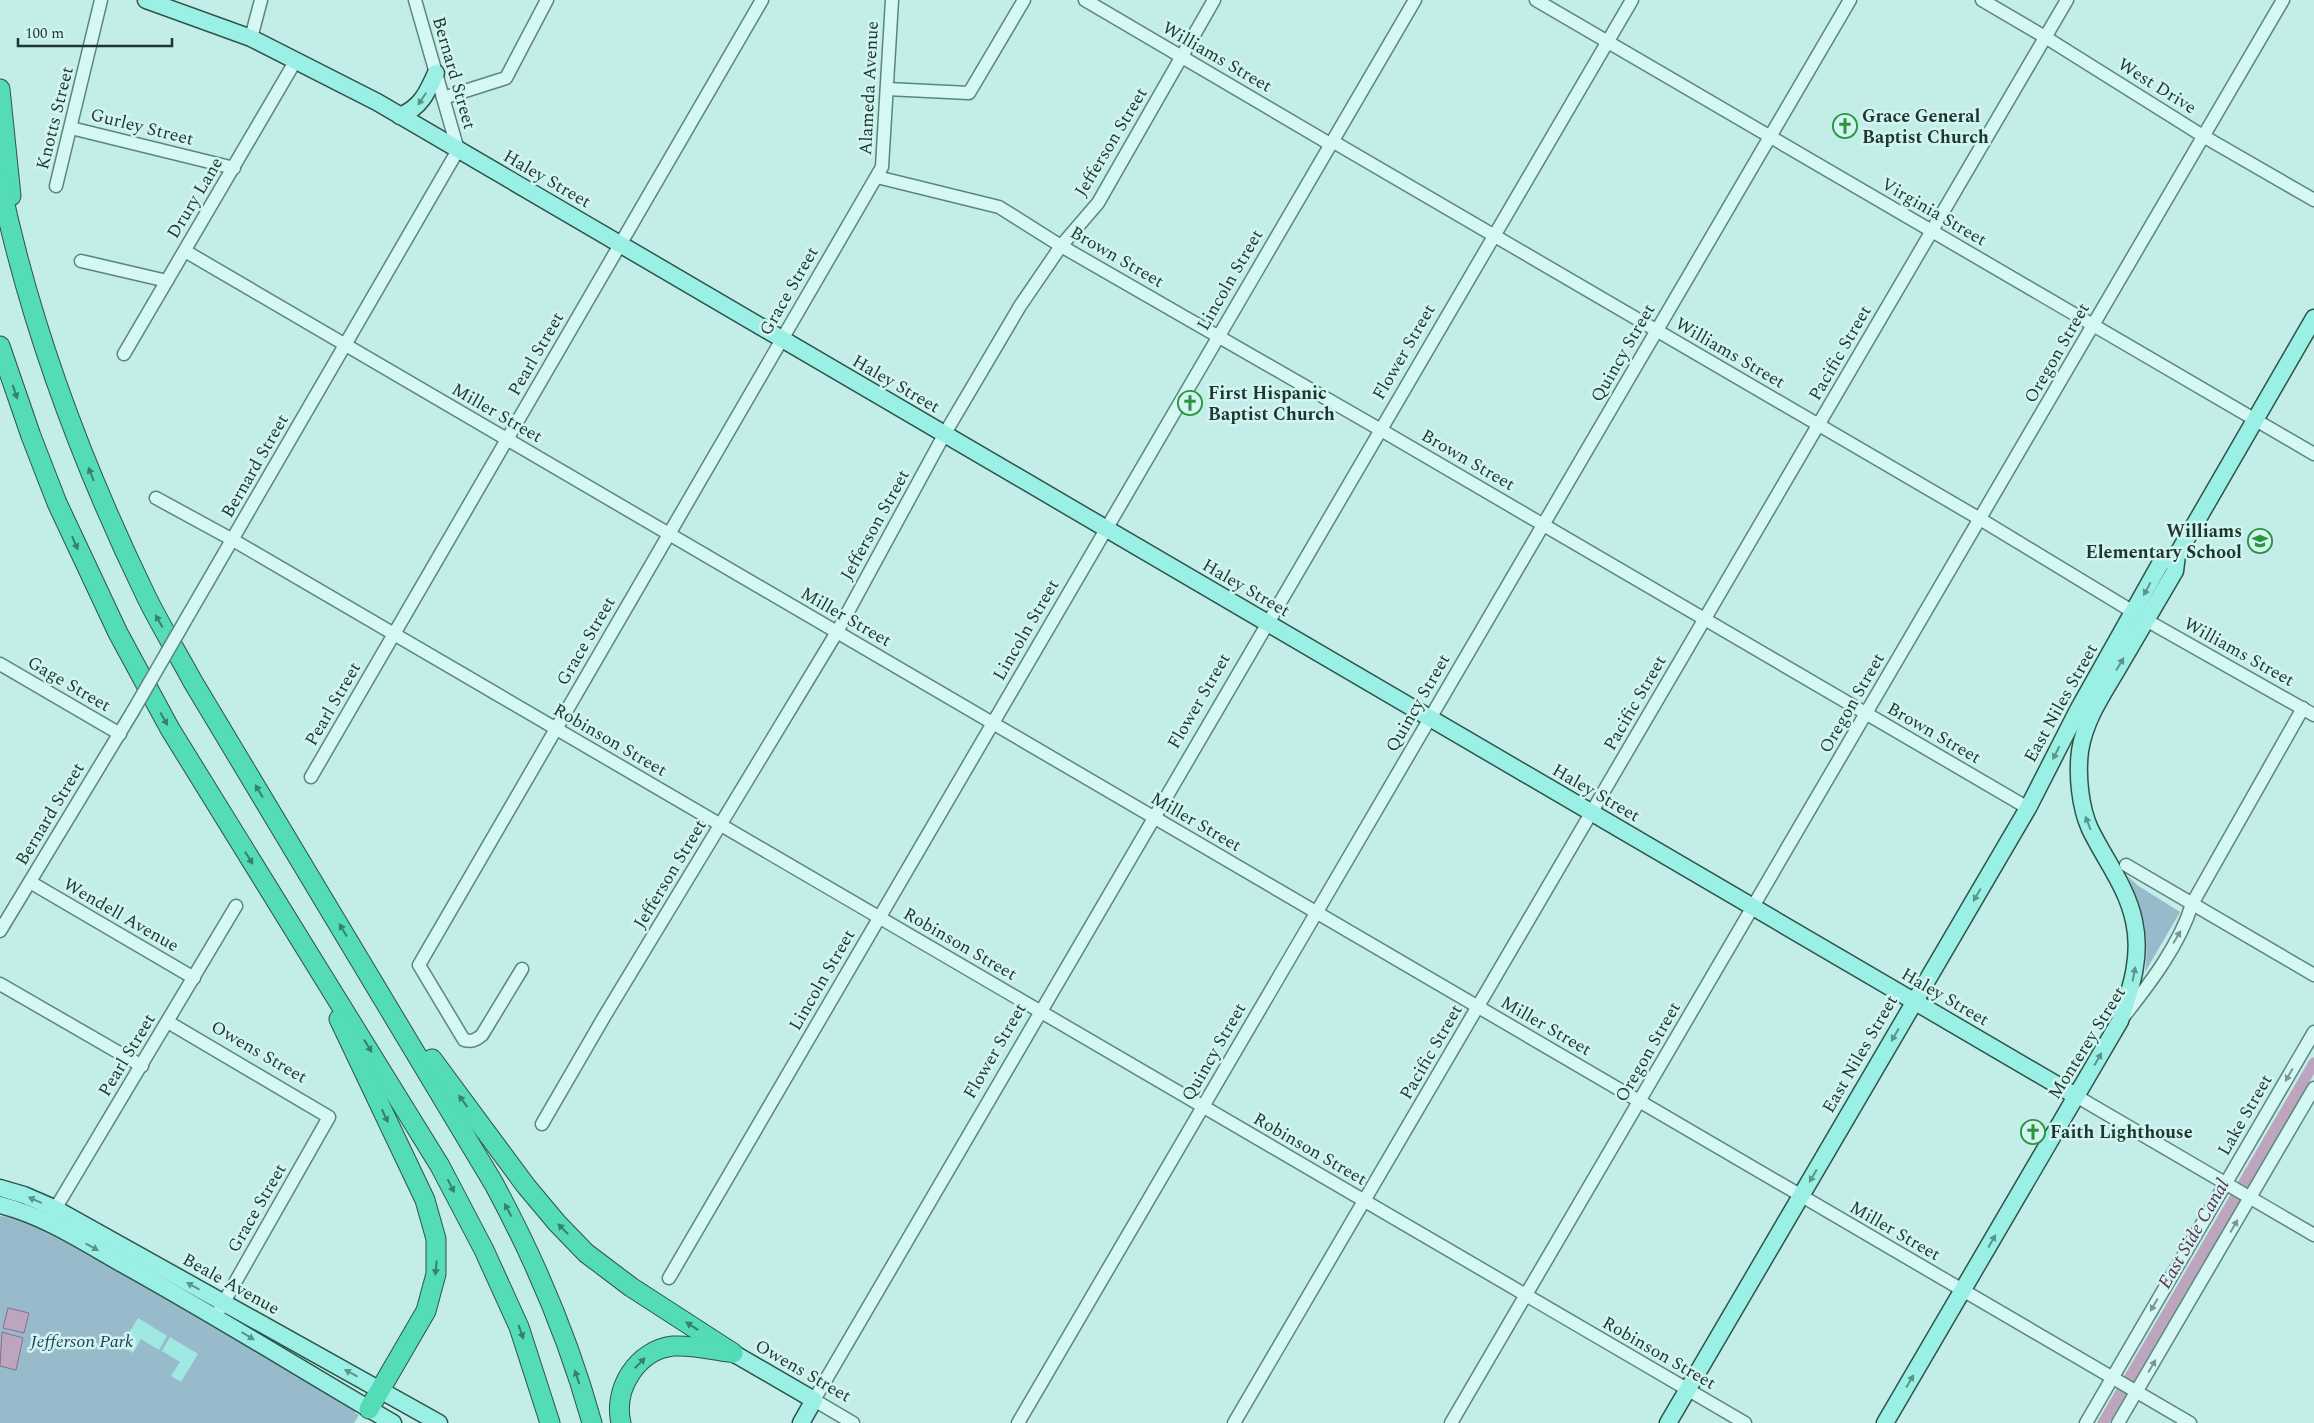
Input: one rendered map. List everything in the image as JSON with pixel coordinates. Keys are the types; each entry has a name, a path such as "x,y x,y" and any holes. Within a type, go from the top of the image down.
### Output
{"highway":[{"path":"0,88 16,249"},
{"path":"0,182 31,305 72,424 95,486 147,598 194,682 494,1184 514,1222 557,1316 592,1423"},
{"path":"0,346 31,436 57,503 118,633 170,729 440,1166 484,1250 519,1328 550,1423"},
{"path":"304,946 425,1200 436,1239 436,1274 426,1311 370,1409"},
{"path":"368,972 521,1179 557,1223 586,1253 631,1287 733,1353"},
{"path":"620,1423 620,1399 624,1385 640,1360 655,1350 672,1346 691,1346 733,1353"}],"main road":[{"name":"Haley Street","path":"146,0 251,38 400,116 2076,1096"},
{"path":"400,116 421,104 436,73"},
{"name":"East Niles Street","path":"1668,1423 2028,808 2078,710 2140,617 2175,571 2177,555 2314,318"},
{"name":"East Niles Street","path":"2120,1021 2133,981 2136,964 2134,922 2122,886 2090,829 2084,810 2079,772 2080,752 2088,722 2140,617"},
{"name":"Monterey Street","path":"1885,1423 2120,1021"},
{"name":"Beale Avenue","path":"0,1188 24,1195 51,1215 220,1310 382,1390 439,1423"},
{"name":"Beale Avenue","path":"0,1205 51,1215"},
{"name":"Beale Avenue","path":"220,1310 393,1423"},
{"name":"Owens Street","path":"733,1353 814,1400"},
{"name":"Flower Street","path":"801,1423 814,1400"}],"street":[{"name":"Knotts Street","path":"56,186 101,0"},
{"path":"251,38 261,0"},
{"name":"Bernard Street","path":"0,931 120,734 458,150 414,0"},
{"path":"443,98 506,78 547,0"},
{"name":"Pearl Street","path":"311,777 762,0"},
{"name":"Alameda Avenue","path":"877,177 882,167 892,0"},
{"path":"887,89 969,94 1024,0"},
{"name":"Williams Street","path":"1085,0 1495,236 1980,519 2140,617 2308,711"},
{"name":"Jefferson Street","path":"542,1124 604,1017 837,632 944,435 1020,306 1061,246 1098,203 1214,0"},
{"name":"Lincoln Street","path":"669,1278 1415,0"},
{"name":"Virginia Street","path":"1536,0 2314,454"},
{"name":"Flower Street","path":"814,1400 1632,0"},
{"name":"Quincy Street","path":"1018,1423 1850,0"},
{"name":"West Drive","path":"1982,0 2045,37 2203,136 2314,200"},
{"name":"Pacific Street","path":"1234,1423 2067,0"},
{"name":"Oregon Street","path":"1451,1423 2283,0"},
{"name":"Drury Lane","path":"124,354 296,60"},
{"name":"Gurley Street","path":"71,128 234,168"},
{"name":"Brown Street","path":"877,177 998,207 1061,246 1543,524 2028,808"},
{"name":"Grace Street","path":"522,969 482,1035 477,1040 469,1041 464,1040 419,965 877,177"},
{"name":"Miller Street","path":"184,251 2190,1423"},
{"path":"81,261 167,281"},
{"name":"Robinson Street","path":"156,498 233,540 556,728 1744,1423"},
{"name":"Gage Street","path":"0,664 120,734"},
{"name":"Monterey Street","path":"2120,1021 2149,984 2187,921 2192,904 2308,711"},
{"path":"2126,865 2314,975"},
{"name":"Wendell Avenue","path":"30,882 194,978"},
{"name":"Pearl Street","path":"51,1215 142,1066 236,906"},
{"path":"0,984 142,1066"},
{"name":"Owens Street","path":"168,1022 329,1117"},
{"name":"Lake Street","path":"2086,1423 2314,1032"},
{"path":"2118,1423 2314,1088"},
{"name":"Haley Street","path":"2076,1096 2314,1236"},
{"name":"Grace Street","path":"220,1310 329,1117"},
{"name":"Owens Street","path":"814,1400 853,1423"}],"green space":[{"path":"2128,876 2137,885 2180,912 2145,972 2146,934 2138,900"},
{"name":"Jefferson Park","path":"0,1216 15,1218 60,1235 357,1410 355,1413 359,1415 354,1423 0,1423"}],"sand":[{"path":"138,1318 167,1336 159,1350 141,1339 133,1353 121,1346"},
{"path":"170,1337 198,1354 181,1382 171,1376 180,1362 162,1351"}],"shaded area":[{"path":"8,1308 29,1313 24,1333 3,1328"},
{"path":"2,1332 23,1338 16,1370 0,1366"}],"waterway":[{"name":"East Side Canal","path":"2103,1423 2314,1063"}],"place":[{"name":"Grace General Baptist Church","path":"1845,126"},
{"name":"First Hispanic Baptist Church","path":"1190,403"},
{"name":"Williams Elementary School","path":"2260,541"},
{"name":"Faith Lighthouse","path":"2033,1132"}]}
